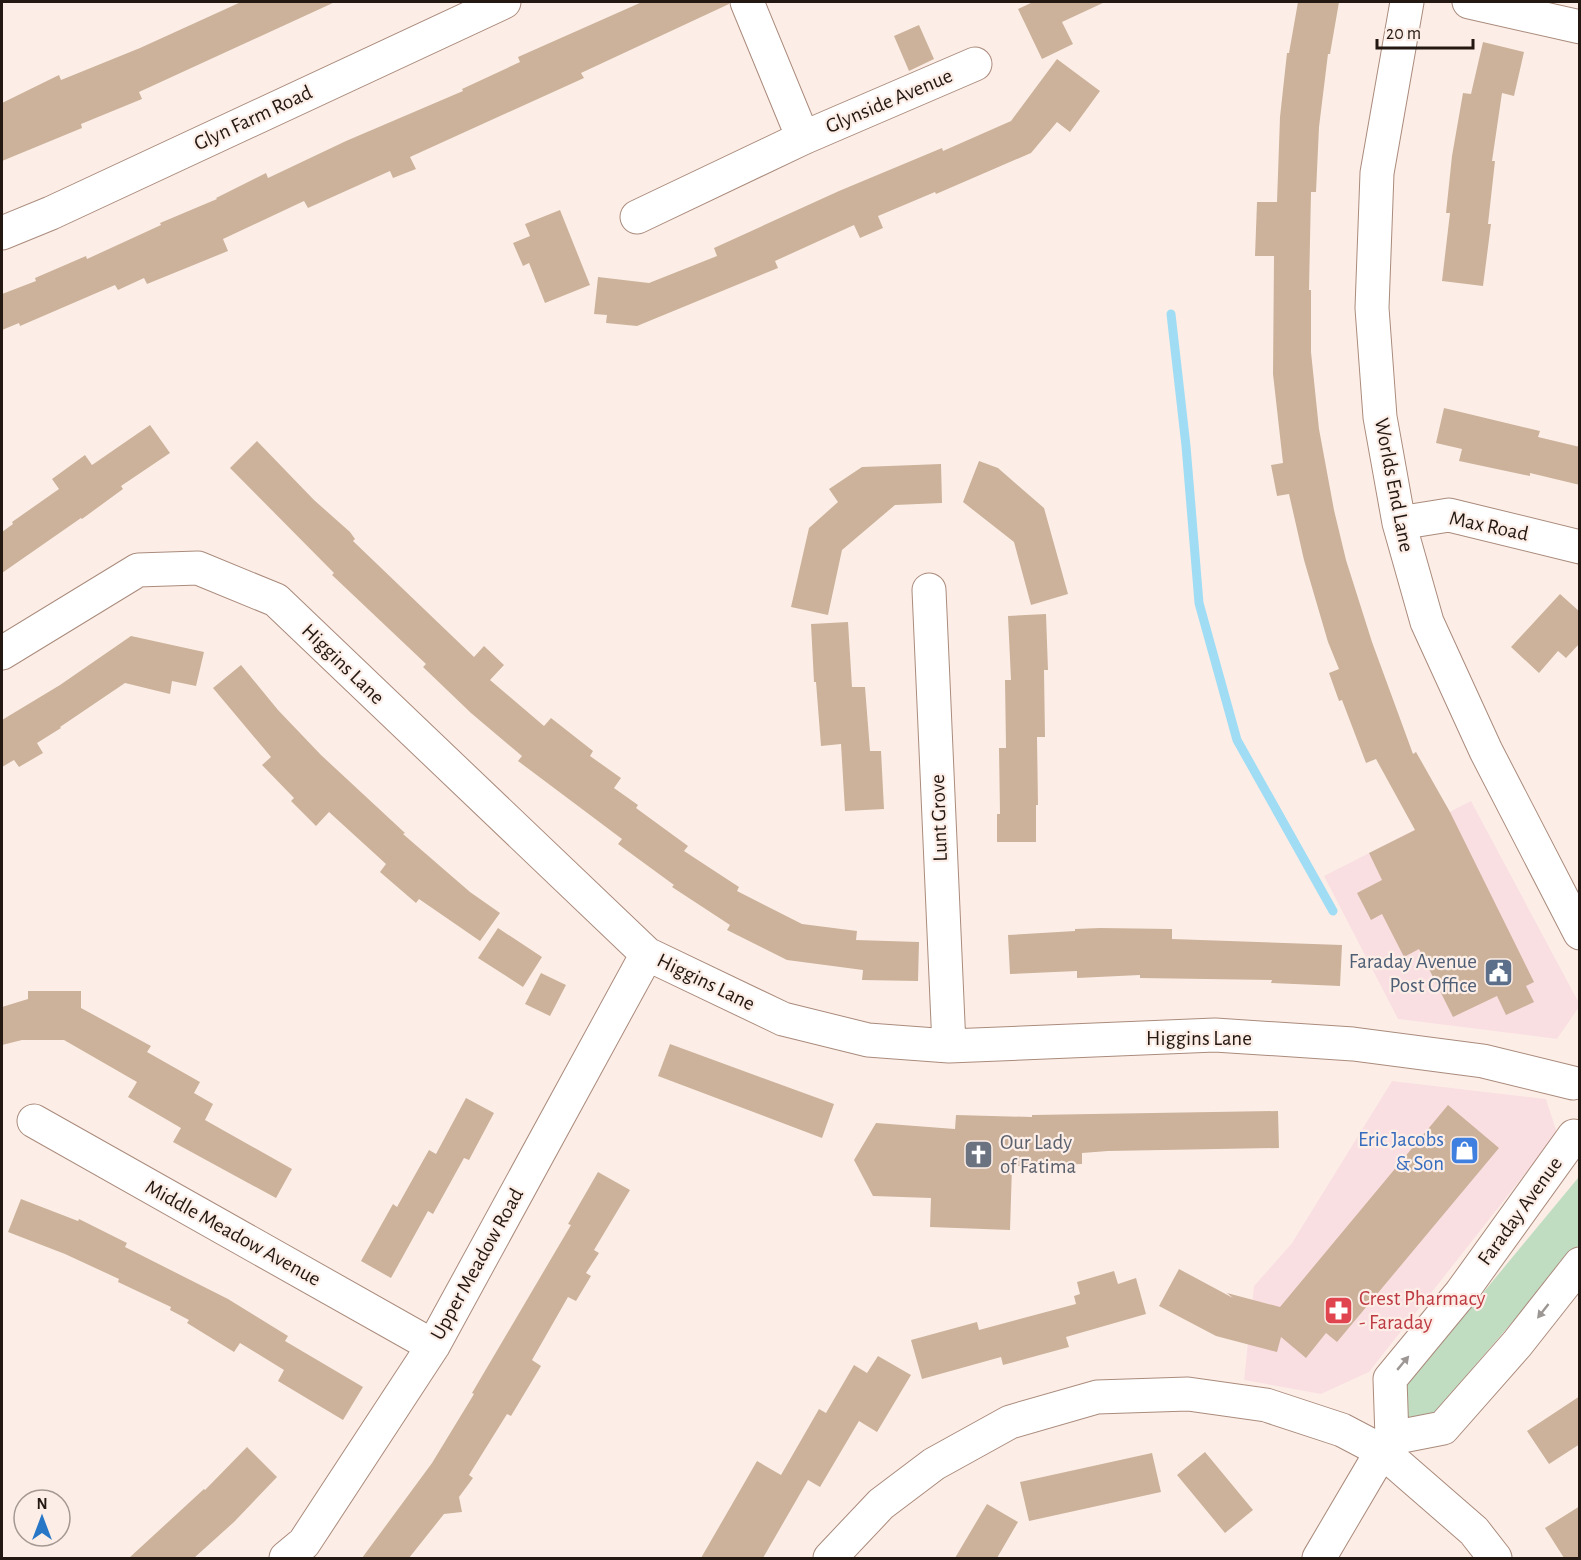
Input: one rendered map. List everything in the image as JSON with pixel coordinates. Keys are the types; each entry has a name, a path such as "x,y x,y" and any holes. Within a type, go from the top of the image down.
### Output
{"street":[{"name":"Glyn Farm Road","path":"2,233 51,213 504,2"},
{"name":"Glynside Avenue","path":"747,2 803,138"},
{"name":"Worlds End Lane","path":"1407,2 1377,174 1372,308 1380,417 1399,523 1426,622 1486,751 1580,933"},
{"path":"1469,2 1580,27"},
{"name":"Glynside Avenue","path":"637,217 803,138 975,64"},
{"name":"Max Road","path":"1399,523 1449,515 1580,547"},
{"name":"Higgins Lane","path":"2,653 138,570 198,568 276,600 647,954 783,1019 868,1040 949,1046 1226,1036 1353,1044 1483,1061 1576,1078"},
{"name":"Lunt Grove","path":"929,590 949,1046"},
{"name":"Upper Meadow Road","path":"285,1558 304,1543 433,1346 647,954"},
{"path":"1576,1078 1569,1101 1569,1114 1577,1141"},
{"name":"Middle Meadow Avenue","path":"34,1121 433,1346"},
{"name":"Faraday Avenue","path":"1387,1445 1390,1378 1461,1293 1577,1141"},
{"path":"1319,1558 1387,1445 1443,1428 1518,1344 1580,1264"},
{"path":"830,1558 881,1504 934,1464 1010,1422 1097,1397 1188,1394 1266,1405 1387,1445 1474,1531 1495,1558"}],"shaded area":[{"path":"1471,801 1579,1003 1579,1007 1557,1039 1398,1019 1324,876"},
{"path":"1392,1081 1546,1099 1557,1133 1369,1372 1321,1394 1244,1380 1254,1286 1292,1243"}],"green space":[{"path":"1578,1178 1579,1245 1427,1421 1409,1427 1401,1392"}],"building":[{"path":"241,2 335,2 139,92 142,99 81,124 82,128 2,161 2,103 59,75 61,80 140,48"},
{"path":"642,2 729,2 729,4 581,73 584,78 410,157 416,169 393,178 390,171 308,208 304,201 223,239 228,251 147,284 144,278 118,290 115,285 20,326 19,323 2,330 2,294 36,281 35,278 86,256 87,259 161,225 160,223 217,199 266,173 268,178 346,141 463,91 462,89 520,62 518,57"},
{"path":"1033,2 1105,2 1062,22 1073,44 1042,59 1018,9"},
{"path":"1298,2 1339,2 1330,54 1328,54 1319,127 1316,192 1311,192 1309,290 1311,290 1311,352 1319,429 1334,510 1346,560 1372,642 1413,754 1416,752 1450,812 1534,982 1526,986 1534,1002 1506,1015 1497,996 1453,1017 1419,949 1404,957 1382,914 1371,920 1357,893 1382,880 1369,853 1415,830 1376,759 1366,763 1342,700 1339,701 1329,673 1339,669 1328,642 1304,560 1289,494 1277,496 1271,465 1283,463 1273,374 1274,256 1255,256 1257,202 1277,202 1280,117 1287,53 1289,53"},
{"path":"919,25 934,59 909,71 894,36"},
{"path":"1483,42 1524,52 1514,96 1502,93 1492,161 1495,161 1488,224 1491,224 1483,286 1442,281 1450,213 1446,213 1452,156 1463,93 1471,94"},
{"path":"1057,59 1100,91 1070,132 1057,122 1031,153 878,216 883,228 860,238 854,225 775,261 778,268 637,326 606,323 607,315 594,314 598,277 649,283 717,256 714,248 839,191 942,148 943,151 1011,121"},
{"path":"560,210 590,285 545,303 529,263 523,266 513,243 530,236 525,224"},
{"path":"1444,408 1540,431 1538,437 1580,447 1580,485 1530,473 1530,476 1459,461 1462,449 1436,443"},
{"path":"150,425 170,453 121,486 123,489 82,519 2,573 2,532 13,524 12,522 59,489 52,479 85,455 92,465"},
{"path":"257,441 314,500 350,532 355,539 353,541 474,657 484,646 504,665 490,680 544,726 551,718 593,751 590,756 621,778 614,788 638,805 636,808 688,846 684,851 739,887 737,891 802,924 857,931 856,940 919,942 918,981 862,980 863,970 787,960 727,930 730,925 672,887 674,885 618,844 622,839 518,761 522,756 471,713 423,667 426,664 332,575 334,573 230,468"},
{"path":"979,461 998,468 1044,508 1068,594 1031,605 1014,542 963,502"},
{"path":"941,464 942,503 895,505 842,550 828,615 791,607 809,528 838,502 829,489 862,467"},
{"path":"1560,594 1580,612 1580,643 1566,658 1558,651 1539,673 1511,647"},
{"path":"1046,614 1048,670 1044,670 1045,737 1037,737 1036,842 997,842 997,814 1000,814 999,748 1006,748 1005,680 1011,680 1008,616"},
{"path":"848,622 852,687 865,687 870,751 881,751 884,809 845,811 841,744 821,746 811,624"},
{"path":"131,636 204,652 196,686 172,681 170,694 125,683 37,743 43,753 19,767 14,760 2,767 2,720 60,685"},
{"path":"241,665 278,710 321,755 405,833 403,834 470,892 500,913 480,941 419,899 416,903 380,872 386,864 329,812 316,826 291,801 294,798 262,765 271,757 213,688"},
{"path":"498,928 542,957 523,987 478,958"},
{"path":"1100,928 1172,929 1172,939 1342,945 1340,986 1271,983 1272,980 1140,978 1140,975 1077,978 1077,971 1010,974 1008,935"},
{"path":"541,973 566,985 550,1016 525,1004"},
{"path":"28,991 81,991 81,1008 151,1046 147,1052 200,1082 194,1093 213,1104 205,1120 292,1169 276,1198 173,1142 181,1128 128,1097 137,1082 64,1040 22,1040 2,1045 2,1007 28,999"},
{"path":"670,1044 834,1104 822,1138 658,1076"},
{"path":"466,1098 494,1113 469,1160 464,1158 433,1214 428,1211 391,1278 361,1261 393,1204 397,1207 429,1150 436,1154"},
{"path":"1448,1105 1499,1148 1337,1342 1326,1333 1306,1358 1281,1337 1277,1352 1216,1336 1159,1306 1179,1269 1233,1298 1227,1293 1280,1307"},
{"path":"1278,1111 1279,1148 1108,1151 1082,1153 1082,1164 1012,1166 1010,1230 930,1227 931,1198 873,1196 854,1160 876,1123 955,1129 956,1115 1032,1117 1032,1115"},
{"path":"598,1172 630,1190 594,1250 599,1253 586,1273 591,1276 576,1301 568,1297 532,1360 541,1366 511,1416 507,1414 469,1475 473,1478 459,1497 462,1512 444,1514 409,1558 362,1558 432,1463 571,1225 568,1224"},
{"path":"21,1199 78,1221 79,1219 127,1243 125,1247 228,1299 288,1336 285,1341 363,1387 343,1420 278,1381 284,1370 240,1343 234,1352 187,1323 189,1320 170,1310 171,1307 118,1282 119,1279 65,1254 8,1232"},
{"path":"1114,1271 1118,1284 1136,1278 1146,1314 1066,1337 1069,1347 1003,1365 1001,1357 922,1379 911,1340 977,1322 979,1330 1076,1304 1074,1296 1080,1294 1077,1282"},
{"path":"878,1356 911,1375 877,1432 859,1421 820,1487 808,1480 763,1558 701,1558 757,1461 781,1475 819,1409 826,1413 854,1365 867,1373"},
{"path":"1580,1396 1580,1444 1549,1464 1527,1431"},
{"path":"247,1447 277,1477 234,1522 194,1558 129,1558 205,1490"},
{"path":"1205,1452 1253,1510 1225,1533 1177,1475"},
{"path":"1152,1453 1161,1492 1029,1521 1020,1482"},
{"path":"987,1504 1018,1522 997,1558 955,1558"},
{"path":"1580,1506 1580,1558 1564,1558 1545,1528"}],"waterway":[{"path":"1171,314 1186,446 1199,603 1237,740 1333,911"}],"place":[{"name":"Faraday Avenue Post Office","path":"1498,973"},
{"name":"Eric Jacobs & Son","path":"1465,1151"},
{"name":"Our Lady of Fatima","path":"979,1154"},
{"name":"Crest Pharmacy - Faraday","path":"1338,1310"}]}
